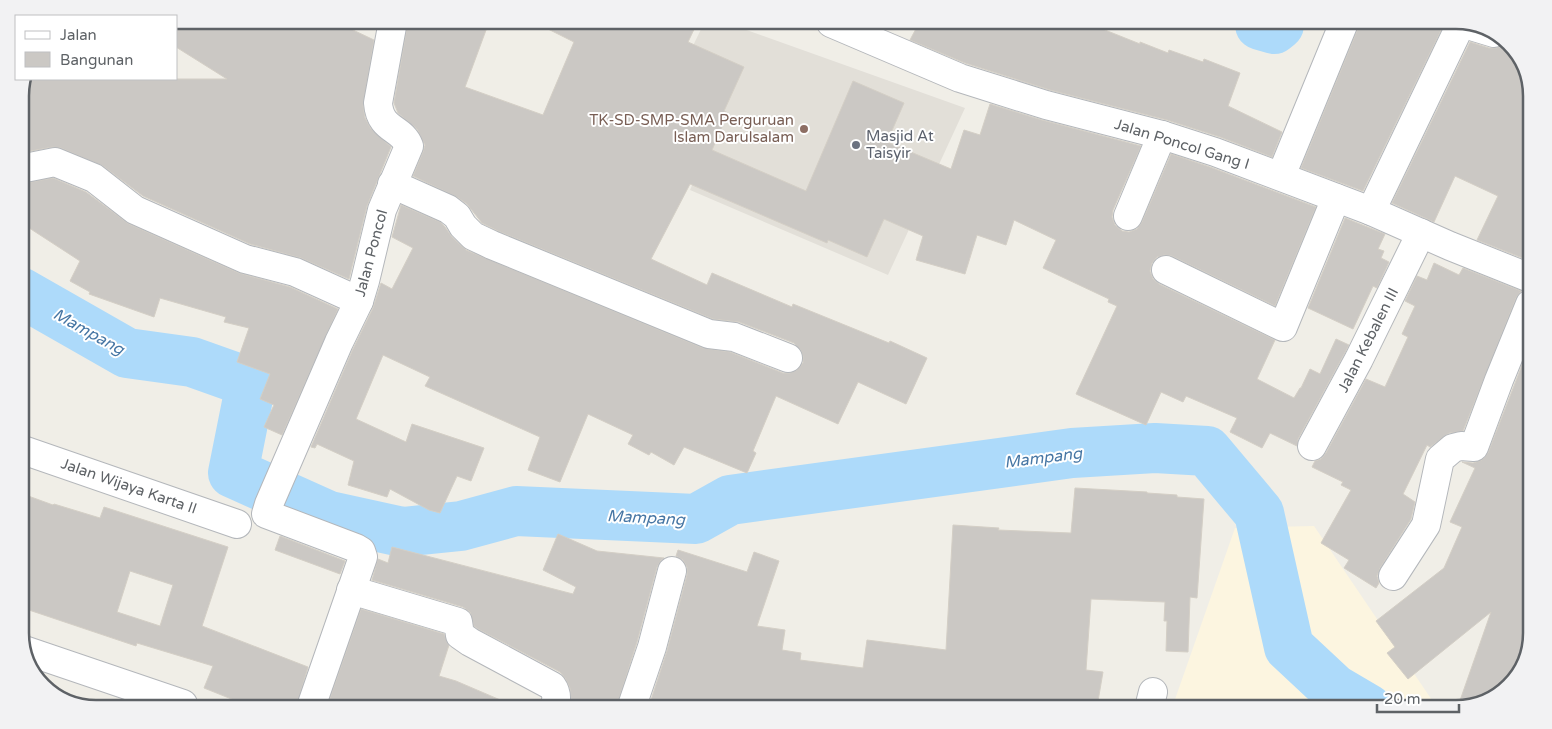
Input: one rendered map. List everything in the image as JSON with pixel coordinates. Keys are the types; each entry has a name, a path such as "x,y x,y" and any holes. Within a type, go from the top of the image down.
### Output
{"street":[{"name":"Jalan Poncol","path":"351,590 363,557 361,551 271,500 358,301 365,281 382,210 409,146 405,140 383,122 379,112 378,103 392,29"},
{"name":"Jalan Poncol Gang I","path":"845,29 960,78 1046,105 1162,135 1280,176 1371,211 1523,275"},
{"path":"1280,176 1341,29"},
{"path":"1371,211 1458,29"},
{"path":"1128,216 1162,135"},
{"path":"29,167 55,162 94,178 135,210 245,259 295,272 358,301"},
{"path":"392,184 448,209 457,216 463,226 473,236 492,245 709,334 734,337 788,358"},
{"path":"1166,270 1283,327 1336,198"},
{"name":"Jalan Kebalen III","path":"1312,446 1359,359 1421,233"},
{"path":"1393,576 1426,525 1440,459 1453,448 1461,446 1474,447 1498,380 1523,321"},
{"name":"Jalan Wijaya Karta II","path":"29,452 237,524"},
{"path":"634,700 652,647 672,571"},
{"path":"313,700 351,590 458,622 460,634 470,642 552,686 556,691 556,700"},
{"path":"31,653 171,700"}],"shaded area":[{"name":"TK-SD-SMP-SMA Perguruan Islam Darulsalam","path":"701,29 744,29 965,108 888,275 690,190 697,174 642,151"},
{"path":"1314,526 1432,700 1175,700 1235,528"}],"building":[{"path":"178,29 351,29 374,40 363,106 365,118 371,129 391,147 367,206 349,279 301,258 250,244 143,196 103,166 61,148 52,147 29,151 29,92 31,80 227,79 178,48"},
{"path":"407,29 486,29 465,87 543,115 574,42 548,29 694,29 688,42 744,67 724,111 728,113 712,150 806,191 853,81 904,103 887,142 951,169 964,130 980,135 990,104 1141,146 1113,210 1112,217 1115,225 1122,231 1129,232 1137,229 1142,222 1171,154 1316,207 1275,306 1172,256 1164,255 1157,257 1152,263 1150,271 1153,279 1159,284 1275,340 1257,379 1294,398 1310,369 1320,374 1336,339 1349,345 1298,439 1297,446 1270,433 1262,448 1230,432 1237,418 1186,396 1183,402 1161,392 1146,425 1076,394 1117,306 1108,302 1109,299 1043,268 1056,240 1014,220 1006,245 977,235 965,274 916,260 923,236 884,219 867,257 828,240 827,243 690,184 651,259 707,285 712,273 792,307 793,304 889,343 890,341 927,358 906,404 858,382 838,424 776,396 753,451 756,453 747,473 684,447 674,465 651,452 649,455 628,444 633,435 588,414 560,482 528,470 540,437 425,386 430,377 383,355 356,419 406,442 412,424 484,448 471,481 457,476 440,513 429,510 390,489 387,497 348,485 354,461 317,444 315,448 311,447 353,349 373,308 381,283 392,289 413,248 392,237 401,205 440,222 466,250 703,348 730,352 783,373 797,370 803,363 803,356 800,349 794,343 739,322 713,319 482,223 467,204 457,197 413,176 425,145 417,129 398,113 394,103"},
{"path":"916,29 1102,29 1168,53 1169,50 1203,62 1204,59 1240,73 1228,106 1282,132 1272,157 1220,137 1167,120 1050,90 965,63 910,40"},
{"path":"1357,29 1442,29 1363,191 1301,168"},
{"path":"1470,42 1489,48 1501,46 1518,70 1523,92 1523,258 1477,240 1498,196 1455,176 1434,222 1392,203"},
{"path":"53,178 86,192 129,224 239,273 290,287 338,309 282,435 264,427 274,405 260,399 270,374 237,362 249,328 224,322 226,317 160,298 154,317 89,294 90,292 70,281 80,261 29,228 29,182"},
{"path":"1345,218 1385,234 1378,249 1384,251 1381,258 1389,262 1377,288 1373,286 1353,329 1308,308"},
{"path":"1434,263 1459,275 1463,268 1521,291 1516,298 1463,431 1449,433 1430,447 1427,445 1403,494 1415,502 1411,519 1380,568 1377,576 1379,583 1376,588 1344,568 1349,560 1321,543 1351,490 1341,485 1343,482 1312,467 1315,461 1321,459 1326,453 1366,379 1385,387 1408,337 1402,334 1415,306 1405,301 1417,276 1427,280"},
{"path":"1523,363 1522,646 1512,670 1500,684 1478,697 1460,700 1491,612 1408,679 1387,653 1395,647 1376,621 1444,568 1462,527 1450,522 1475,468 1462,462 1473,463 1482,460 1488,453"},
{"path":"1075,488 1147,492 1204,499 1197,598 1190,597 1188,652 1166,651 1167,621 1164,621 1165,602 1091,599 1086,670 1103,672 1098,700 651,700 667,651 687,575 687,567 683,560 676,556 678,550 747,572 754,552 779,561 757,626 785,630 782,650 801,653 800,660 863,668 867,640 946,650 953,525 999,528 998,530 1071,533"},
{"path":"29,496 100,518 104,507 228,547 202,626 308,667 298,700 234,700 204,688 213,666 137,643 136,646 29,610","holes":["130,571 173,585 160,626 117,612"]},
{"path":"558,534 597,551 664,558 657,567 637,642 619,700 571,700 570,688 560,672 478,629 474,626 470,612 463,607 372,580 378,559 388,563 392,547 573,594 576,587 543,570"},
{"path":"280,536 345,561 340,574 275,550"},
{"path":"361,609 444,634 449,645 439,676 456,681 500,700 329,700"}],"waterway":[{"name":"Mampang","path":"29,297 127,353 192,362 251,383 233,473 329,516 402,532 461,526 516,511 696,519 730,500 1072,453 1155,448 1207,451 1259,513 1289,647 1334,689 1353,700"}],"place":[{"name":"TK-SD-SMP-SMA Perguruan Islam Darulsalam","path":"804,129"},
{"name":"Masjid At Taisyir","path":"856,145"}]}
